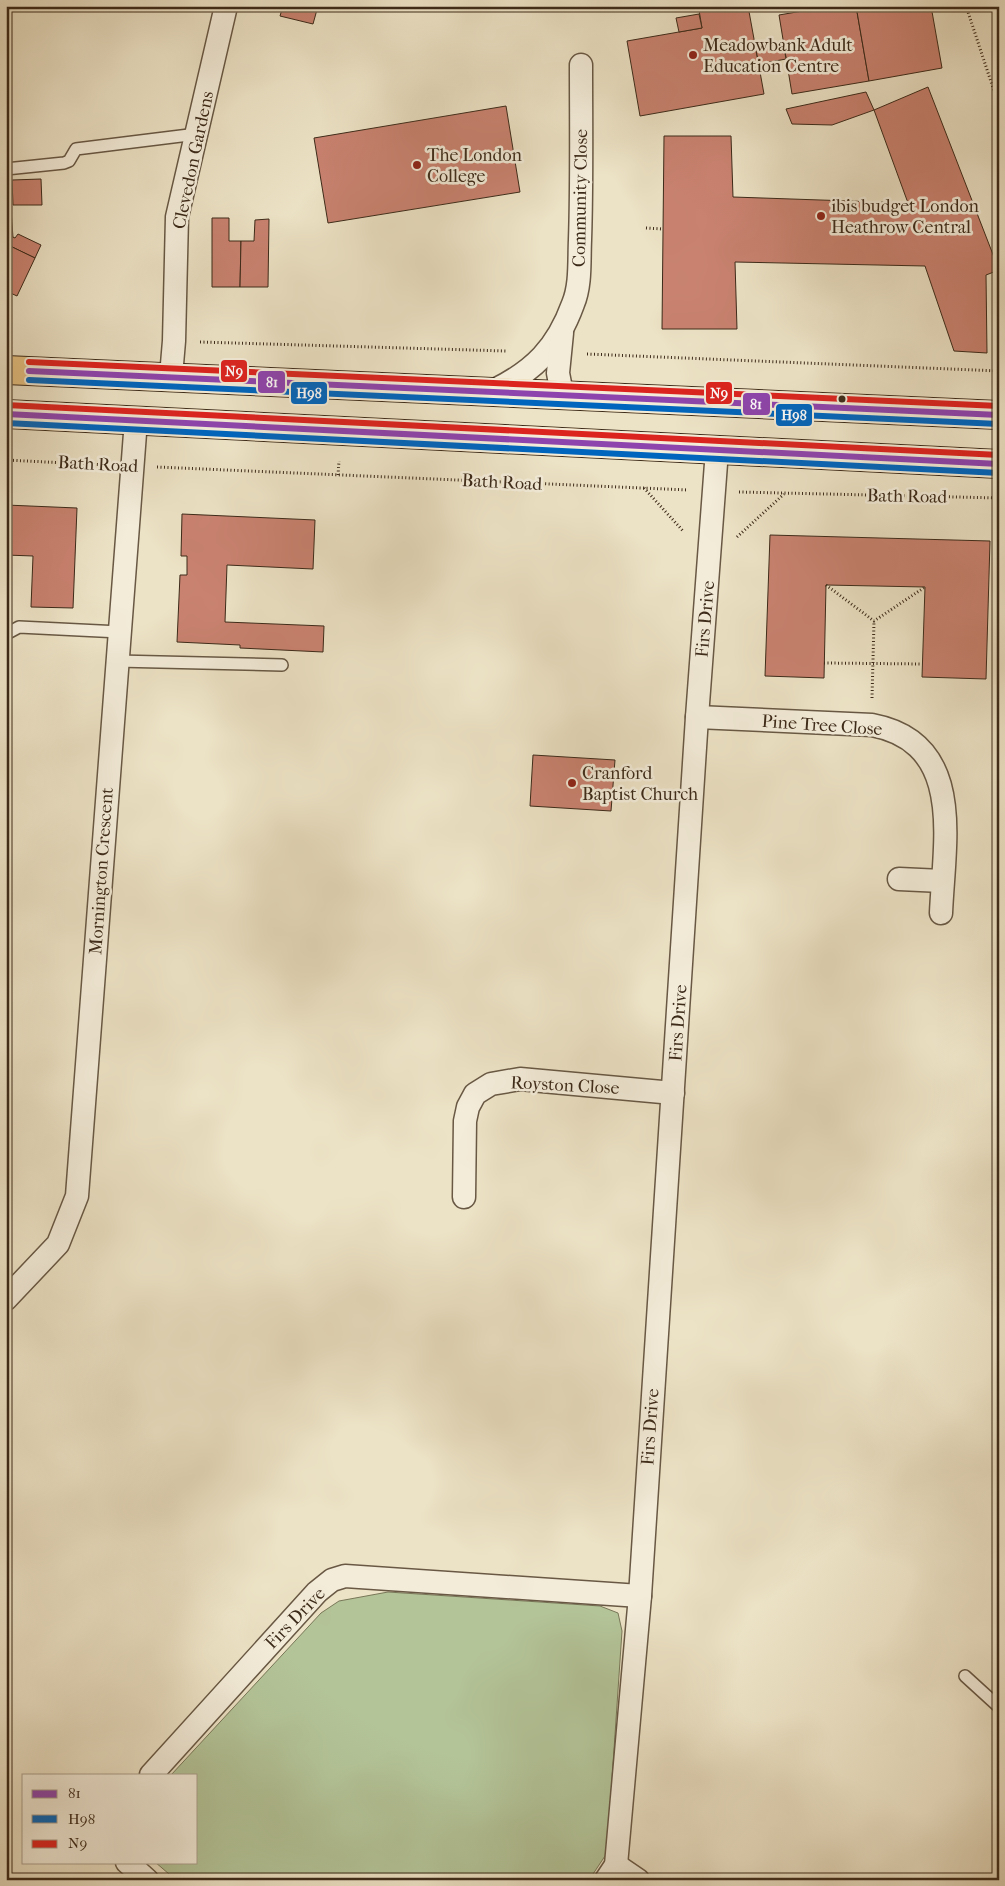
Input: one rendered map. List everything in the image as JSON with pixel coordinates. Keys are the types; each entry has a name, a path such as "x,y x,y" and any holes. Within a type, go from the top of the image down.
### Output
{"highway":[{"path":"6,370 999,415"},
{"name":"Bath Road","path":"6,414 999,464"}],"street":[{"name":"Clevedon Gardens","path":"171,376 174,341 177,217 226,6"},
{"name":"Community Close","path":"493,391 517,380 553,352 574,303 578,280 582,182 581,65"},
{"path":"553,352 562,394"},
{"name":"Mornington Crescent","path":"6,1299 58,1244 77,1196 136,420"},
{"name":"Firs Drive","path":"638,1880 611,1872 640,1596 697,717 716,491 717,450"},
{"name":"Pine Tree Close","path":"697,717 872,725 892,730 907,737 919,746 938,775 944,794 946,812 941,912"},
{"path":"899,878 942,881"},
{"name":"Royston Close","path":"464,1198 464,1121 468,1107 475,1094 492,1084 520,1079 673,1093"},
{"name":"Firs Drive","path":"152,1774 317,1592 332,1580 345,1576 640,1596"},
{"path":"129,1864 147,1880"}],"lane":[{"path":"6,169 68,161 76,149 197,134"},
{"path":"6,634 19,627 120,632"},
{"path":"117,661 282,665"},
{"path":"965,1676 999,1707"}],"path":[{"path":"966,6 999,106"},
{"path":"646,228 663,229"},
{"path":"196,342 553,352 999,371"},
{"path":"338,475 339,458"},
{"name":"Bath Road","path":"6,460 716,491 999,498"},
{"path":"644,488 710,561 785,493"},
{"path":"826,585 874,621"},
{"path":"874,621 925,587"},
{"path":"872,725 874,621"},
{"path":"824,663 922,664"}],"green space":[{"path":"388,1592 600,1606 618,1613 622,1631 607,1853 589,1880 176,1880 157,1864 198,1864 198,1774 172,1774 321,1613 339,1601"}],"building":[{"path":"283,6 318,6 313,24 280,16"},
{"name":"Meadowbank Adult Education Centre","path":"723,6 748,6 764,94 640,116 627,41 702,28 699,10"},
{"path":"832,6 856,6 869,81 792,94 779,15"},
{"path":"856,6 931,6 942,68 869,81"},
{"path":"699,14 702,28 679,32 676,18"},
{"path":"783,41 786,59 759,64 755,46"},
{"name":"ibis budget London Heathrow Central","path":"928,87 999,270 986,275 987,353 954,351 925,266 735,262 737,329 662,329 664,136 731,136 733,197 908,203 874,110"},
{"path":"866,92 874,110 832,125 792,124 786,109"},
{"name":"The London College","path":"506,106 520,192 328,223 314,138"},
{"path":"41,179 42,205 13,205 12,180"},
{"path":"9,181 13,238 6,234 6,182"},
{"path":"212,218 229,218 229,241 241,241 240,287 212,287"},
{"path":"269,219 268,287 240,287 241,241 254,241 255,220"},
{"path":"6,234 15,238 18,234 41,245 35,258 6,244"},
{"path":"6,244 35,258 17,296 6,291"},
{"path":"6,505 77,508 73,608 31,607 33,556 6,555"},
{"path":"182,514 315,520 313,569 227,565 225,622 324,626 323,652 240,648 240,645 177,642 180,575 187,575 187,556 181,556"},
{"path":"770,535 990,541 986,679 922,677 925,587 826,585 824,678 765,676"},
{"name":"Cranford Baptist Church","path":"533,755 615,760 611,811 530,806"}],"transit line":[{"name":"N9","path":"29,362 999,406"},
{"name":"81","path":"29,371 999,415"},
{"name":"H98","path":"29,380 999,424"},
{"name":"N9","path":"6,405 999,455"},
{"name":"81","path":"6,414 999,464"},
{"name":"H98","path":"6,423 999,473"}],"place":[{"name":"Meadowbank Adult Education Centre","path":"693,55"},
{"name":"The London College","path":"417,165"},
{"name":"ibis budget London Heathrow Central","path":"821,216"},
{"name":"Cranford Baptist Church","path":"572,783"}]}
